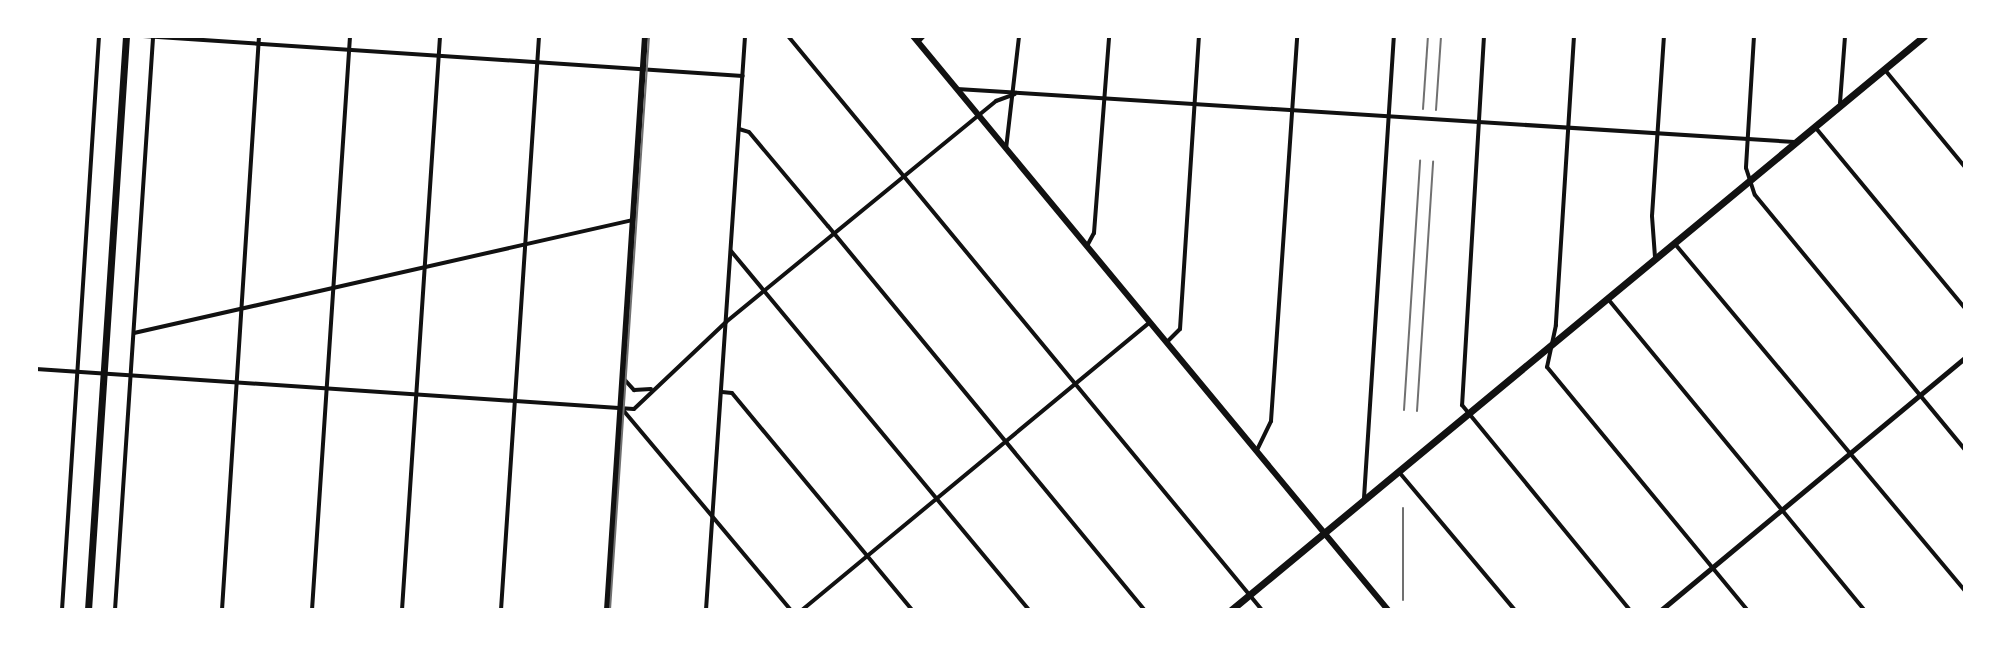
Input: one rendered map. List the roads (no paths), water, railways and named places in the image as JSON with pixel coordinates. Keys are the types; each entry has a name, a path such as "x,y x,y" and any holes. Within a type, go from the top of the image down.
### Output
{"main road":[{"path":"88,610 126,36"},
{"path":"607,610 645,36"},
{"path":"1231,610 1924,36"},
{"path":"916,39 1388,610"}],"street":[{"path":"62,610 99,36"},
{"path":"143,36 743,76"},
{"path":"115,610 153,36"},
{"path":"222,610 259,36"},
{"path":"312,610 350,36"},
{"path":"402,610 440,36"},
{"path":"501,610 539,36"},
{"path":"706,610 745,36"},
{"path":"788,36 1262,610"},
{"path":"916,39 924,36"},
{"path":"1006,149 1015,94 1019,36"},
{"path":"1087,246 1094,233 1109,36"},
{"path":"1167,342 1180,329 1199,36"},
{"path":"1257,450 1271,421 1297,36"},
{"path":"1364,498 1394,36"},
{"path":"1484,36 1460,398 1469,415 1630,610"},
{"path":"1574,36 1547,367 1747,610"},
{"path":"1656,260 1652,216 1664,36"},
{"path":"1754,36 1747,142 1750,181 1755,195 1965,450"},
{"path":"1840,106 1845,36"},
{"path":"1885,69 1965,167"},
{"path":"957,89 1747,142 1796,142"},
{"path":"36,369 634,409 651,389 726,322 979,115 1015,94"},
{"path":"1815,127 1965,308"},
{"path":"739,129 749,132 1145,610"},
{"path":"134,333 633,220"},
{"path":"1675,244 1965,591"},
{"path":"731,251 1029,610"},
{"path":"1608,299 1864,610"},
{"path":"802,610 1150,322"},
{"path":"1661,610 1965,358"},
{"path":"623,377 634,390 651,389"},
{"path":"722,392 732,393 912,610"},
{"path":"621,408 791,610"},
{"path":"1398,470 1515,610"}],"railway":[{"path":"610,610 649,36"},
{"path":"1423,109 1428,36"},
{"path":"1436,110 1441,36"},
{"path":"1404,410 1420,161"},
{"path":"1417,411 1433,162"},
{"path":"1403,508 1403,600"}]}
